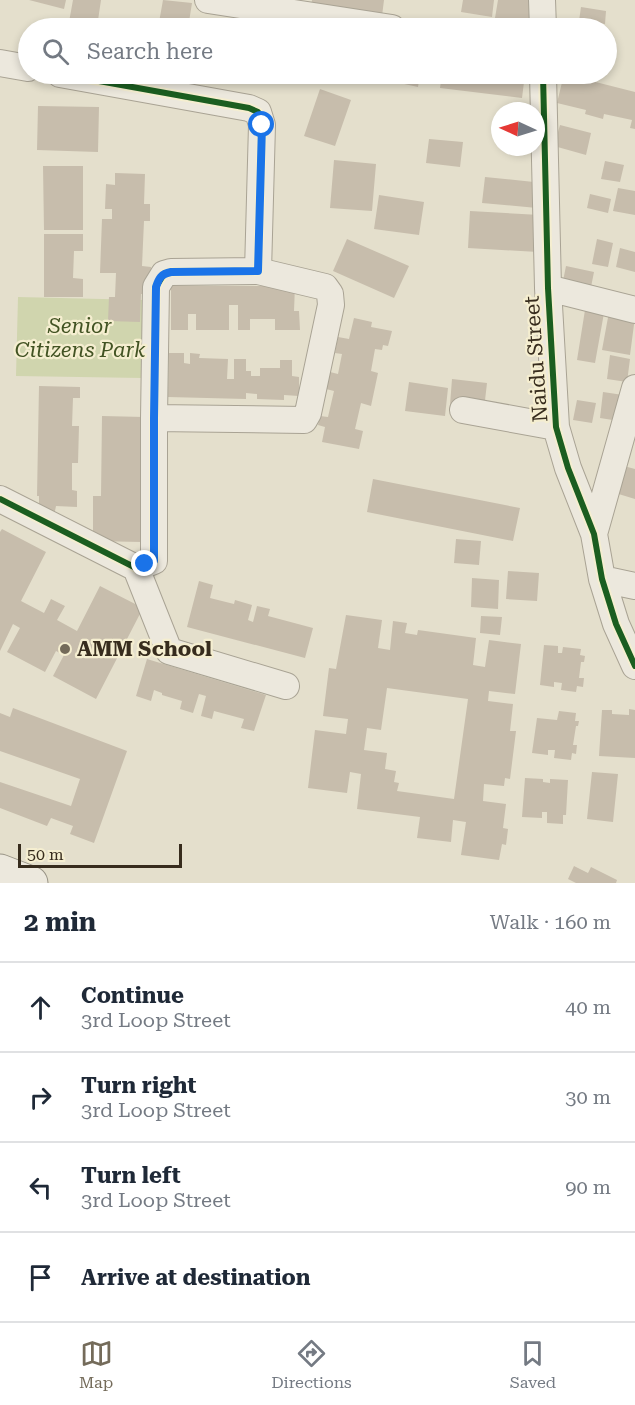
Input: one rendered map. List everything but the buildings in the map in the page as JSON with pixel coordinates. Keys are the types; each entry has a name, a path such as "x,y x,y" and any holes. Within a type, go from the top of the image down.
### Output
{"main road":[{"path":"0,871 31,883"}],"street":[{"path":"208,0 326,18"},
{"path":"542,0 543,18"},
{"path":"0,63 18,66"},
{"path":"116,84 249,108 258,112 262,125 258,271"},
{"name":"Naidu Street","path":"543,84 548,288 556,427 568,468 594,534 602,579 616,624 635,666"},
{"path":"136,568 154,561 154,418 156,287 160,277 171,272 258,271 325,287 330,294 331,305 308,413 304,420 154,418"},
{"path":"548,288 635,310"},
{"path":"594,534 635,388"},
{"path":"463,410 556,427"},
{"path":"0,499 136,568 169,651 286,686"},
{"path":"602,579 635,586"}],"green space":[{"name":"Senior Citizens Park","path":"18,297 144,300 142,378 16,376"}],"cycle path":[{"path":"0,499 136,568 154,561 156,287 164,274 171,272 258,271 262,125 258,112 249,108 116,84"},
{"path":"543,84 548,288 556,427 568,468 594,534 602,579 616,624 635,666"}],"place":[{"name":"AMM School","path":"65,649"}],"route":[{"path":"145,564 154,561 156,287 160,277 171,272 258,271 262,125"}]}
